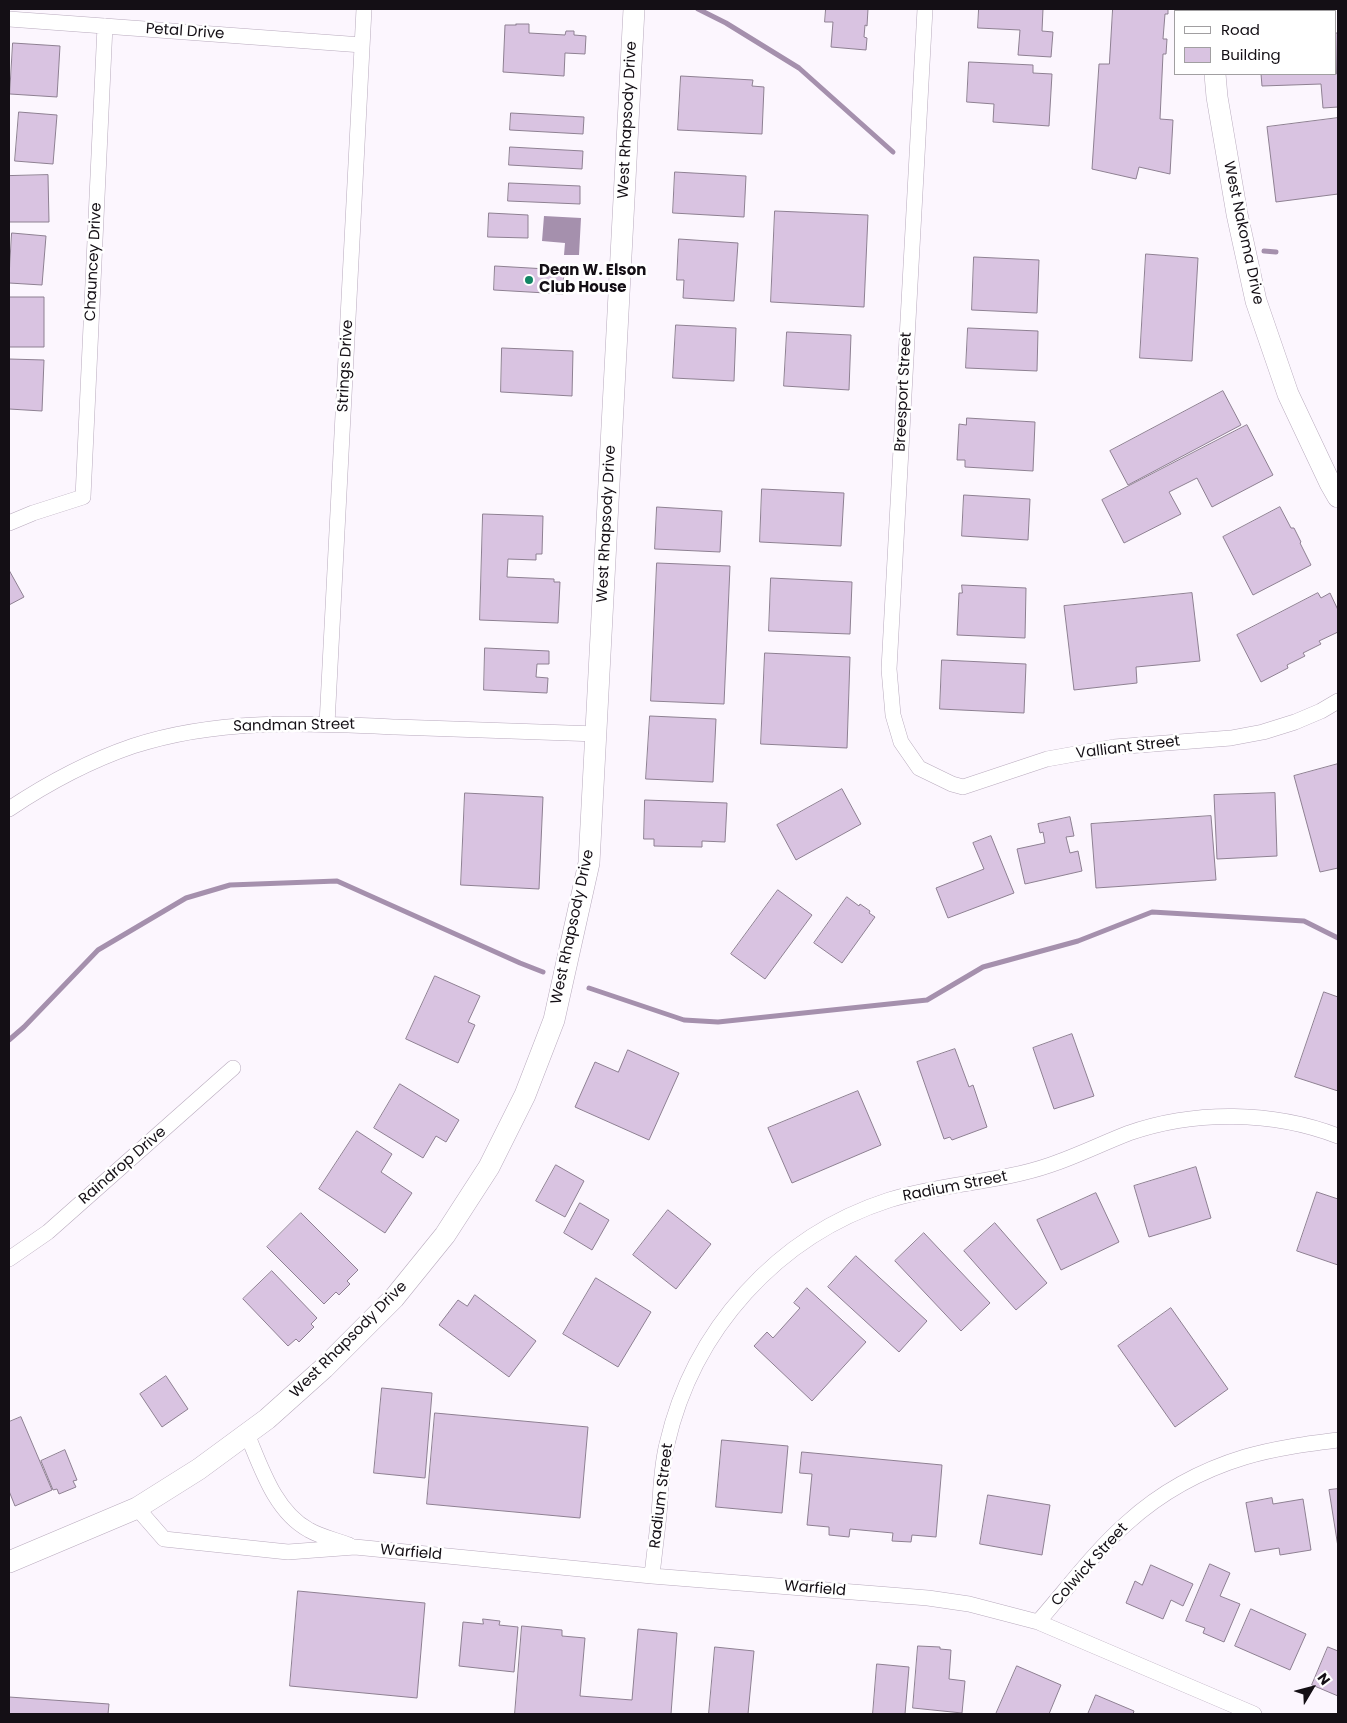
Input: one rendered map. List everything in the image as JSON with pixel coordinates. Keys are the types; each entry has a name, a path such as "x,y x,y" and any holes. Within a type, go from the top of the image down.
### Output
{"street":[{"name":"Strings Drive","path":"327,724 364,9"},
{"name":"West Rhapsody Drive","path":"9,1562 136,1508 200,1469 268,1419 324,1368 394,1298 445,1235 484,1175 525,1095 554,1020 589,863 634,9"},
{"name":"Breesport Street","path":"920,768 901,742 893,715 889,669 924,9"},
{"name":"Petal Drive","path":"9,20 362,45"},
{"name":"Chauncey Drive","path":"9,523 83,497 105,26"},
{"name":"West Nakoma Drive","path":"1215,75 1217,97 1237,214 1256,300 1288,394 1338,497"},
{"name":"Valliant Street","path":"920,768 952,784 963,787 1047,759 1114,747 1231,738 1263,732 1295,722 1321,711 1338,701"},
{"name":"Sandman Street","path":"9,809 47,784 89,763 134,746 207,729 270,724 327,724 596,734"},
{"name":"Raindrop Drive","path":"9,1259 48,1232 233,1068"},
{"name":"Radium Street","path":"652,1576 666,1446 688,1380 704,1349 744,1293 769,1268 796,1247 856,1212 888,1200 922,1191 1006,1178 1050,1165 1130,1133 1163,1124 1195,1119 1262,1118 1295,1123 1338,1136"},
{"name":"Warfield","path":"247,1434 262,1470 281,1507 308,1530 355,1547"},
{"name":"Colwick Street","path":"1038,1622 1104,1546 1127,1523 1152,1503 1178,1486 1210,1470 1245,1457 1293,1446 1338,1440"},
{"name":"Warfield","path":"136,1508 164,1539 288,1552 355,1547 652,1576 928,1598 969,1604 1038,1622 1254,1714"}],"shaded area":[{"path":"544,216 581,218 579,255 564,255 565,243 542,241"}],"building":[{"path":"826,9 868,9 864,37 867,38 866,50 831,47 833,22 825,22"},
{"path":"979,9 1043,9 1042,31 1053,32 1051,57 1018,55 1020,30 978,28"},
{"path":"1113,9 1168,9 1168,14 1165,14 1163,39 1167,39 1166,54 1163,54 1160,119 1173,120 1170,174 1139,167 1136,179 1092,169 1099,64 1109,64"},
{"path":"529,24 529,33 565,35 566,31 574,31 574,35 586,36 585,54 565,53 564,76 503,72 505,25"},
{"path":"1338,33 1338,107 1323,108 1321,84 1262,86 1261,75 1337,75"},
{"path":"13,43 60,46 57,97 10,94"},
{"path":"969,62 1033,65 1033,73 1052,74 1049,126 993,122 994,104 967,102"},
{"path":"681,76 753,80 752,86 764,87 762,134 678,130"},
{"path":"19,112 57,115 53,164 15,161"},
{"path":"511,113 584,117 583,134 510,130"},
{"path":"1338,118 1338,194 1276,202 1267,127"},
{"path":"510,147 583,151 582,169 509,165"},
{"path":"675,172 746,176 744,217 673,213"},
{"path":"48,175 49,222 9,222 9,176"},
{"path":"509,183 580,186 580,204 508,201"},
{"path":"775,211 868,215 864,307 771,302"},
{"path":"489,213 528,215 528,238 488,237"},
{"path":"12,233 46,236 42,285 9,283"},
{"path":"679,239 738,243 734,301 683,298 684,280 677,280"},
{"path":"1146,254 1198,258 1192,361 1140,358"},
{"path":"974,257 1039,260 1037,313 972,310"},
{"name":"Dean W. Elson Club House","path":"495,266 564,270 563,294 494,290"},
{"path":"9,297 44,297 44,347 9,347"},
{"path":"676,325 736,328 734,381 673,378"},
{"path":"968,328 1038,331 1037,371 966,368"},
{"path":"787,332 851,335 849,390 784,386"},
{"path":"502,348 573,351 572,396 501,392"},
{"path":"9,359 44,360 42,411 9,409"},
{"path":"1223,391 1241,425 1128,485 1110,451"},
{"path":"967,418 1035,422 1033,471 965,467 965,460 957,460 959,424 966,425"},
{"path":"1247,425 1273,475 1212,507 1197,478 1169,492 1181,514 1124,543 1102,500"},
{"path":"762,489 844,493 841,546 760,542"},
{"path":"964,495 1030,499 1028,540 962,536"},
{"path":"657,507 722,511 720,552 655,549"},
{"path":"1280,507 1291,528 1294,528 1311,565 1253,595 1223,537"},
{"path":"483,514 543,516 542,554 536,554 536,560 508,559 507,577 554,579 554,582 560,582 558,623 480,620"},
{"path":"657,563 730,566 724,704 651,701"},
{"path":"9,570 24,597 9,605"},
{"path":"771,578 852,582 850,634 769,631"},
{"path":"962,585 1026,588 1025,638 957,635 959,593 962,593"},
{"path":"1192,593 1200,661 1136,667 1137,683 1074,690 1064,606"},
{"path":"1318,593 1321,598 1330,593 1338,610 1338,632 1319,641 1321,644 1303,653 1305,656 1287,665 1288,668 1261,682 1237,635"},
{"path":"485,648 549,651 549,664 537,664 536,677 548,678 547,693 484,690"},
{"path":"765,653 850,657 847,748 761,744"},
{"path":"942,660 1026,664 1024,713 940,709"},
{"path":"650,716 716,719 713,782 646,779"},
{"path":"1338,764 1338,868 1320,872 1294,776"},
{"path":"842,789 861,824 796,860 777,825"},
{"path":"465,793 543,797 539,889 461,885"},
{"path":"1275,793 1277,856 1217,859 1214,795"},
{"path":"645,800 727,803 725,842 702,841 702,847 654,846 654,839 644,839"},
{"path":"1211,816 1216,880 1096,888 1091,824"},
{"path":"1070,817 1074,836 1066,837 1070,853 1078,851 1082,871 1025,884 1017,849 1045,843 1043,832 1040,833 1038,824"},
{"path":"991,836 1014,893 948,918 936,888 984,869 973,843"},
{"path":"778,890 812,915 765,979 731,954"},
{"path":"847,897 870,911 869,913 875,917 842,963 814,943"},
{"path":"435,976 480,996 468,1022 475,1025 458,1063 406,1039"},
{"path":"1324,992 1338,997 1338,1091 1295,1077"},
{"path":"1072,1034 1094,1096 1054,1109 1033,1048"},
{"path":"955,1049 969,1087 973,1085 987,1127 952,1140 950,1137 944,1139 917,1062"},
{"path":"628,1050 679,1073 649,1140 575,1107 595,1062 618,1072"},
{"path":"400,1084 459,1120 446,1142 436,1136 423,1158 374,1128"},
{"path":"858,1091 881,1145 792,1183 768,1128"},
{"path":"357,1131 392,1154 381,1172 412,1193 385,1233 319,1189"},
{"path":"556,1165 584,1181 565,1217 536,1201"},
{"path":"1196,1167 1211,1218 1149,1237 1134,1186"},
{"path":"1317,1192 1338,1199 1338,1265 1297,1251"},
{"path":"1096,1193 1119,1242 1061,1270 1037,1220"},
{"path":"580,1203 609,1220 592,1250 564,1233"},
{"path":"668,1210 711,1244 676,1289 633,1255"},
{"path":"301,1213 358,1270 347,1281 350,1284 339,1295 336,1292 324,1304 267,1247"},
{"path":"995,1223 1047,1283 1016,1310 964,1251"},
{"path":"924,1233 990,1303 961,1331 895,1261"},
{"path":"856,1256 927,1321 899,1352 828,1287"},
{"path":"272,1271 317,1318 311,1324 314,1327 299,1342 296,1339 288,1346 243,1299"},
{"path":"596,1278 651,1312 618,1367 563,1334"},
{"path":"807,1288 866,1342 812,1401 754,1346 767,1332 773,1338 800,1308 794,1303"},
{"path":"475,1295 536,1341 509,1377 439,1325 458,1300 467,1306"},
{"path":"1171,1308 1228,1389 1175,1427 1118,1346"},
{"path":"166,1376 188,1409 162,1427 140,1394"},
{"path":"382,1388 432,1393 425,1478 374,1473"},
{"path":"435,1413 588,1427 580,1518 427,1504"},
{"path":"21,1417 52,1490 15,1506 9,1491 9,1422"},
{"path":"722,1440 788,1446 782,1513 716,1507"},
{"path":"65,1450 77,1480 73,1481 76,1487 59,1494 57,1489 53,1490 41,1461"},
{"path":"802,1452 942,1465 936,1537 912,1535 911,1542 892,1541 893,1533 850,1529 849,1537 829,1535 829,1527 807,1525 812,1474 800,1473"},
{"path":"1338,1489 1338,1547 1329,1490"},
{"path":"988,1495 1050,1505 1042,1555 980,1544"},
{"path":"1272,1498 1273,1504 1303,1499 1311,1550 1280,1555 1279,1548 1255,1552 1246,1503"},
{"path":"1210,1564 1230,1573 1220,1596 1240,1604 1224,1642 1203,1633 1205,1628 1186,1621"},
{"path":"1151,1565 1193,1584 1183,1606 1171,1600 1163,1619 1126,1603 1135,1581 1142,1585"},
{"path":"298,1591 425,1603 417,1698 290,1686"},
{"path":"1251,1609 1306,1634 1290,1670 1235,1646"},
{"path":"483,1619 500,1621 499,1625 518,1627 514,1672 459,1666 463,1622 483,1624"},
{"path":"522,1626 562,1630 562,1636 585,1638 580,1696 632,1700 638,1629 677,1633 671,1714 515,1714"},
{"path":"918,1646 940,1647 940,1649 951,1650 949,1679 965,1681 962,1713 913,1708"},
{"path":"715,1647 754,1651 748,1714 709,1714"},
{"path":"1328,1647 1338,1651 1338,1696 1312,1685"},
{"path":"877,1664 909,1667 905,1714 873,1714"},
{"path":"1017,1666 1061,1685 1049,1714 996,1714"},
{"path":"1096,1695 1134,1711 1133,1714 1088,1714"},
{"path":"9,1697 109,1704 108,1714 9,1714"}],"waterway":[{"path":"698,9 726,23 799,68 893,152"},
{"path":"1264,251 1276,252"},
{"path":"9,1040 24,1027 98,950 186,898 230,885 337,881 543,972"},
{"path":"589,988 684,1020 718,1022 927,1000 983,967 1078,941 1152,912 1304,921 1338,938"}],"place":[{"name":"Dean W. Elson Club House","path":"529,280"}]}
